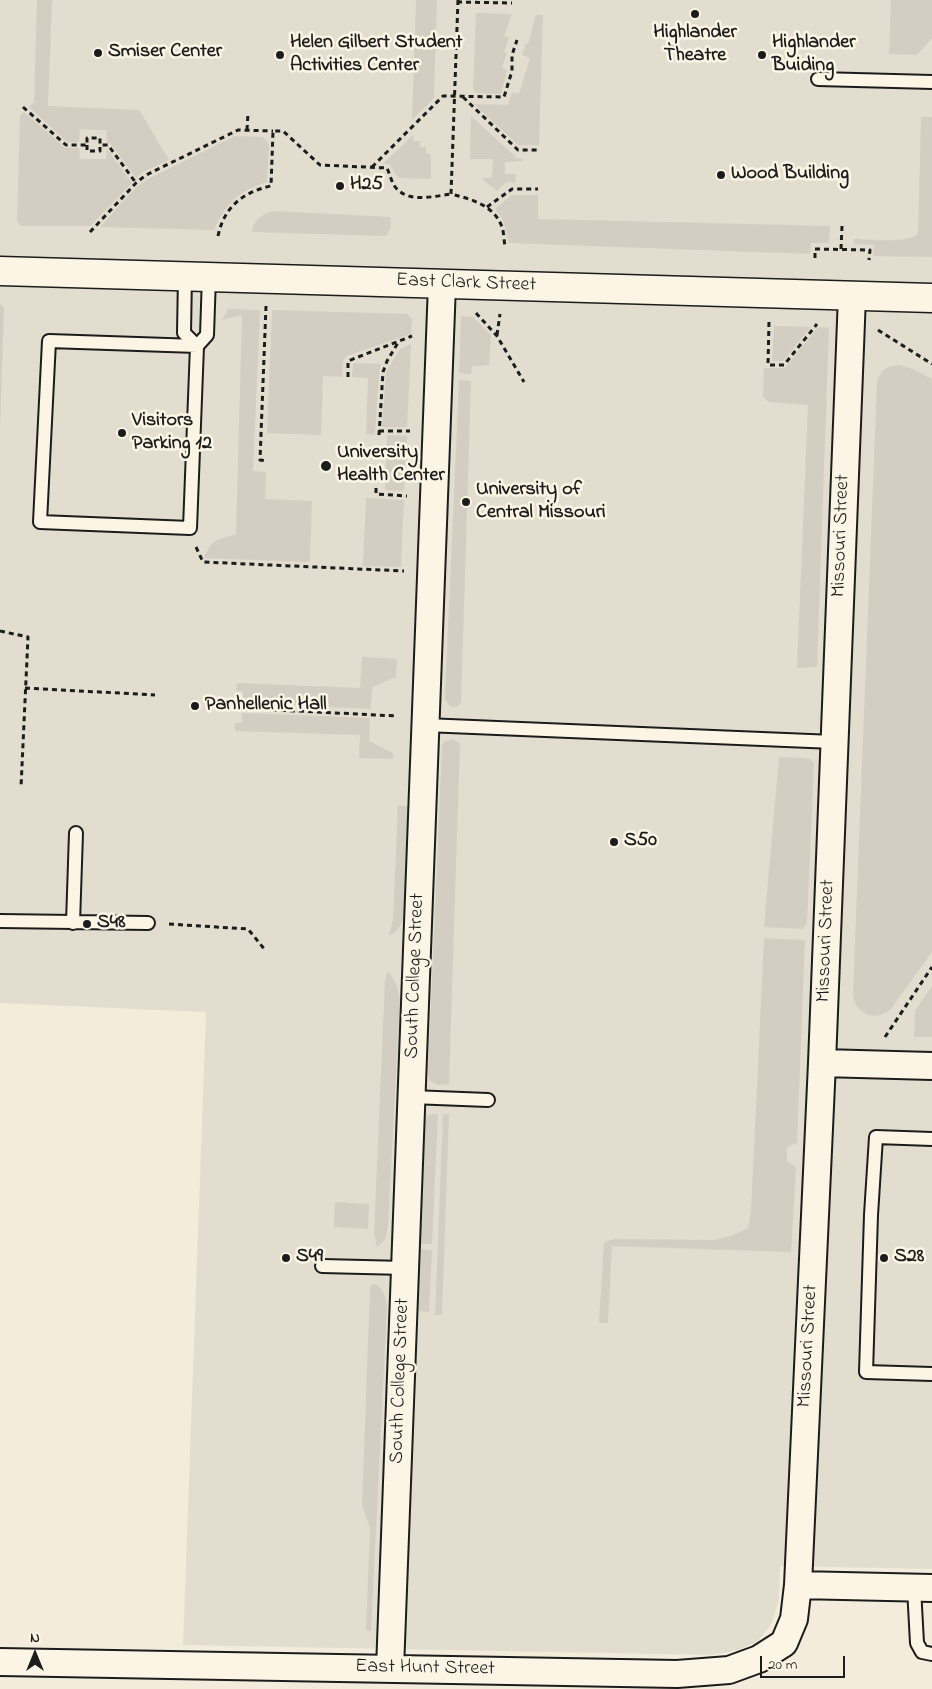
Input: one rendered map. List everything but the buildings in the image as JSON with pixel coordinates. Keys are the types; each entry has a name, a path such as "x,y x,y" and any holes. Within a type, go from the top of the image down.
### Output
{"street":[{"name":"East Clark Street","path":"0,270 932,298"},
{"name":"South College Street","path":"390,1669 442,284"},
{"name":"Missouri Street","path":"798,1586 822,1063 852,296"},
{"path":"822,1063 932,1066"},
{"path":"798,1586 923,1588"},
{"name":"East Hunt Street","path":"0,1662 677,1674 729,1670 758,1660 784,1643 794,1619 798,1586"}],"lane":[{"path":"818,79 932,82"},
{"path":"197,276 184,332 197,346"},
{"path":"197,276 207,335 197,346 190,528 40,522 49,342 197,346"},
{"path":"425,725 834,742"},
{"path":"73,923 76,833"},
{"path":"0,921 148,923"},
{"path":"411,1097 488,1100"},
{"path":"932,1139 876,1137 871,1215 866,1372 932,1374"},
{"path":"322,1266 405,1268"},
{"path":"923,1588 917,1643 922,1652 932,1654"}],"path":[{"path":"451,194 458,1 512,3"},
{"path":"372,167 443,96 504,97 512,72 512,56 517,40"},
{"path":"463,96 518,150 539,150"},
{"path":"23,107 66,144 87,144"},
{"path":"247,130 248,113"},
{"path":"90,232 136,183 146,175 238,130 283,131 320,165 387,168 396,189 404,194 414,197 451,194 475,200 487,207 502,227 505,247"},
{"path":"218,236 226,213 235,202 260,188 271,186 273,131"},
{"path":"87,138 100,138 100,151 87,151 87,144 87,138"},
{"path":"100,145 108,145 136,183"},
{"path":"487,207 512,189 538,189"},
{"path":"841,249 842,226"},
{"path":"815,258 815,249 870,250 869,260"},
{"path":"266,305 260,460 267,461"},
{"path":"475,312 497,336 524,382"},
{"path":"497,336 500,313"},
{"path":"769,322 768,365 784,365 817,324"},
{"path":"872,326 932,364"},
{"path":"348,377 348,361 415,335"},
{"path":"399,342 387,361 383,372 378,433 406,432"},
{"path":"376,488 376,494 404,496"},
{"path":"190,528 202,562 405,571"},
{"path":"0,631 28,637 21,787"},
{"path":"25,688 154,695"},
{"path":"236,708 397,716"},
{"path":"148,923 248,929 265,950"},
{"path":"885,1038 932,967"}],"shaded area":[{"name":"University of Central Missouri","path":"0,0 932,0 932,1569 780,1566 779,1599 772,1623 758,1641 739,1650 712,1655 183,1645 206,1012 0,1003"},
{"path":"37,0 52,0 48,106 139,110 169,160 143,172 136,178 110,143 107,143 106,130 80,129 79,142 67,142 29,107 34,102"},
{"path":"416,0 437,0 434,98 412,120"},
{"path":"891,0 932,0 932,38 917,55 889,54"},
{"path":"476,13 512,14 504,36 509,38 504,52 507,53 502,68 507,70 501,94 476,93 473,88"},
{"path":"536,15 543,15 539,145 518,145 474,104 508,105 512,92 519,94 530,58 522,55 526,43 528,44"},
{"path":"24,112 65,148 79,148 80,159 106,159 107,149 132,183 90,226 21,226 17,221 20,116"},
{"path":"471,116 517,158 523,159 523,161 505,162 505,174 516,174 515,183 507,182 497,191 481,178 492,178 493,159 470,159"},
{"path":"921,117 932,117 932,257 873,256 874,245 854,244 854,239 897,240 913,237 918,234"},
{"path":"413,135 413,141 420,141 420,147 426,147 426,153 431,154 431,179 398,178 389,164 383,164"},
{"path":"235,136 263,137 269,144 267,182 248,190 234,199 223,212 214,230 100,227 136,187 146,180"},
{"path":"512,195 538,195 538,219 830,226 829,243 811,243 810,254 509,243 503,220 495,209"},
{"path":"274,211 390,217 391,227 386,236 253,232 253,226 263,215"},
{"path":"0,304 4,308 0,429"},
{"path":"228,309 260,310 253,471 266,472 265,499 312,501 310,561 307,562 204,558 213,543 219,539 236,534 242,315 222,320"},
{"path":"272,310 408,314 412,319 411,334 346,356 343,361 342,377 323,376 321,435 267,433"},
{"path":"461,316 473,317 491,335 489,365 472,366 471,374 459,373"},
{"path":"774,326 811,327 783,361 772,361"},
{"path":"818,327 829,328 817,667 797,668 808,405 768,402 763,396 764,368 785,368"},
{"path":"411,344 407,427 382,427 386,372 400,349"},
{"path":"353,363 381,364 375,435 366,434 368,378 352,377"},
{"path":"900,365 913,369 932,379 932,952 891,1009 885,1013 872,1016 861,1011 857,1006 853,992 877,383 885,369"},
{"path":"459,380 471,381 461,703 453,707 449,705 445,696"},
{"path":"387,435 407,436 404,491 385,490"},
{"path":"366,498 404,500 401,567 363,566"},
{"path":"362,657 397,659 396,677 372,687 371,709 243,703 243,692 236,691 237,683 360,688"},
{"path":"242,713 370,718 369,741 393,753 393,759 359,758 360,735 235,731 235,723 242,723"},
{"path":"452,739 460,743 449,1084 438,1085 430,1081 428,1073 442,746 444,742"},
{"path":"779,757 806,758 810,759 814,764 807,923 803,929 764,927"},
{"path":"398,805 408,806 404,915 399,927 389,936 393,919"},
{"path":"764,938 805,940 797,1143 787,1147 787,1161 796,1167 791,1252 612,1246 608,1323 599,1323 604,1242 615,1239 714,1240 733,1235 748,1228 751,1211"},
{"path":"388,971 396,983 400,999 388,1226 385,1240 377,1247 374,1234 385,980"},
{"path":"932,986 932,1037 914,1037 915,1011"},
{"path":"431,1114 438,1114 432,1244 419,1244 426,1117"},
{"path":"443,1114 449,1114 442,1315 435,1315"},
{"path":"335,1202 369,1204 368,1229 334,1227"},
{"path":"419,1249 432,1250 429,1312 417,1311"},
{"path":"373,1284 382,1289 387,1305 371,1632 366,1629 370,1528 362,1505 370,1288"}],"place":[{"name":"Highlander Theatre","path":"695,14"},
{"name":"Smiser Center","path":"98,53"},
{"name":"Helen Gilbert Student Activities Center","path":"280,55"},
{"name":"Highlander Buiding","path":"762,55"},
{"name":"Wood Building","path":"721,175"},
{"name":"H25","path":"340,186"},
{"name":"Visitors Parking 12","path":"122,433"},
{"name":"University Health Center","path":"326,466"},
{"name":"University of Central Missouri","path":"466,502"},
{"name":"Panhellenic Hall","path":"195,706"},
{"name":"S50","path":"614,842"},
{"name":"S48","path":"87,924"},
{"name":"S49","path":"286,1258"},
{"name":"S28","path":"884,1258"}]}
